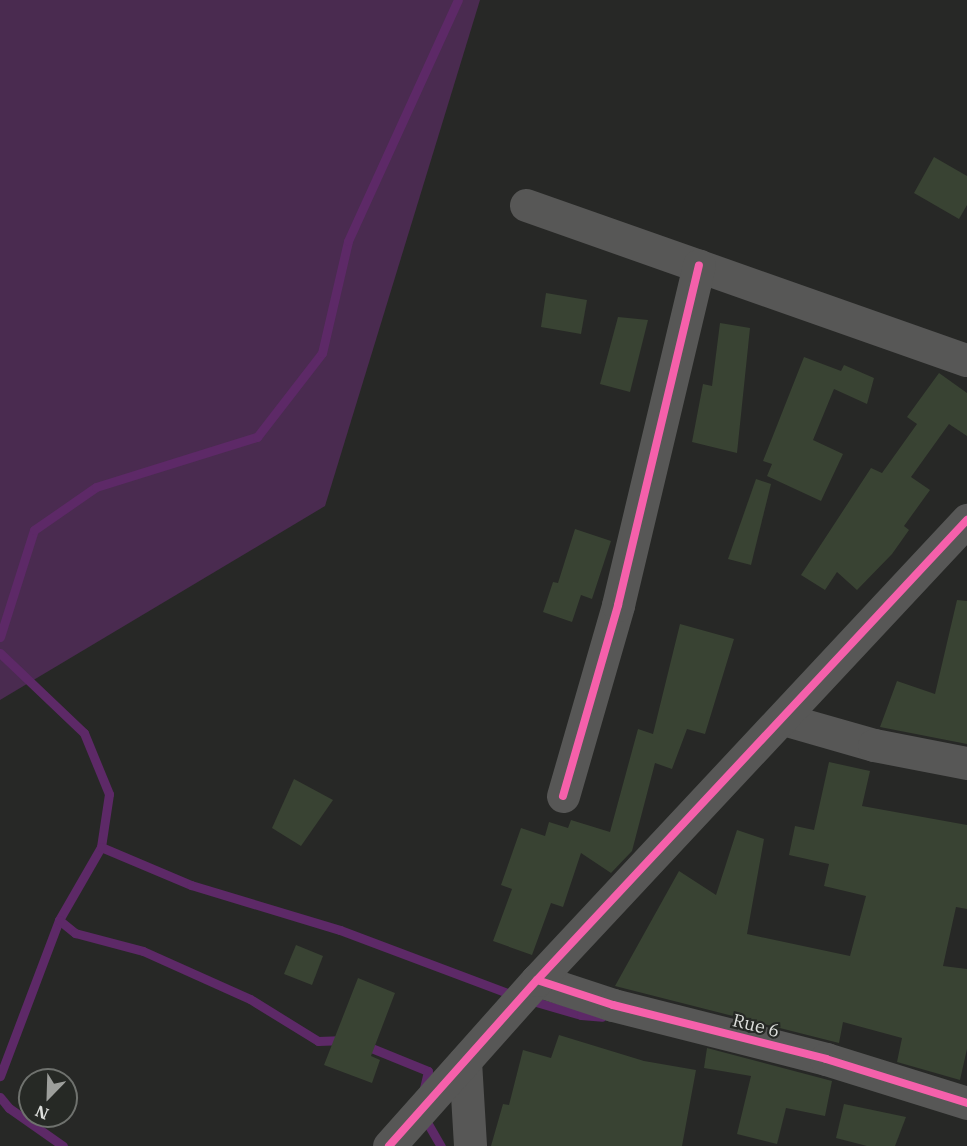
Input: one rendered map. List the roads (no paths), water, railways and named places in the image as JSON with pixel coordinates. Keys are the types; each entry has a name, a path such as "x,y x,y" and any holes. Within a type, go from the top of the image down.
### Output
{"street":[{"path":"526,205 967,360"},
{"path":"563,796 618,606 699,266"},
{"path":"389,1146 537,980 967,520"},
{"path":"783,719 874,745 967,763"},
{"name":"Rue 6","path":"537,980 613,1005 826,1059 967,1103"},
{"path":"465,1061 470,1146"}],"waterway":[{"path":"0,637 34,530 96,487 257,437 322,353 348,241 458,0"},
{"path":"0,653 84,733 109,794 101,847 59,920 0,1076"},
{"path":"101,847 191,885 340,930 516,996"},
{"path":"59,920 75,933 143,951 250,999 318,1041 345,1040"},
{"path":"529,1000 581,1015 602,1017"},
{"path":"364,1045 428,1071 424,1089"},
{"path":"0,1097 9,1108 63,1146"},
{"path":"424,1117 441,1146"}]}
